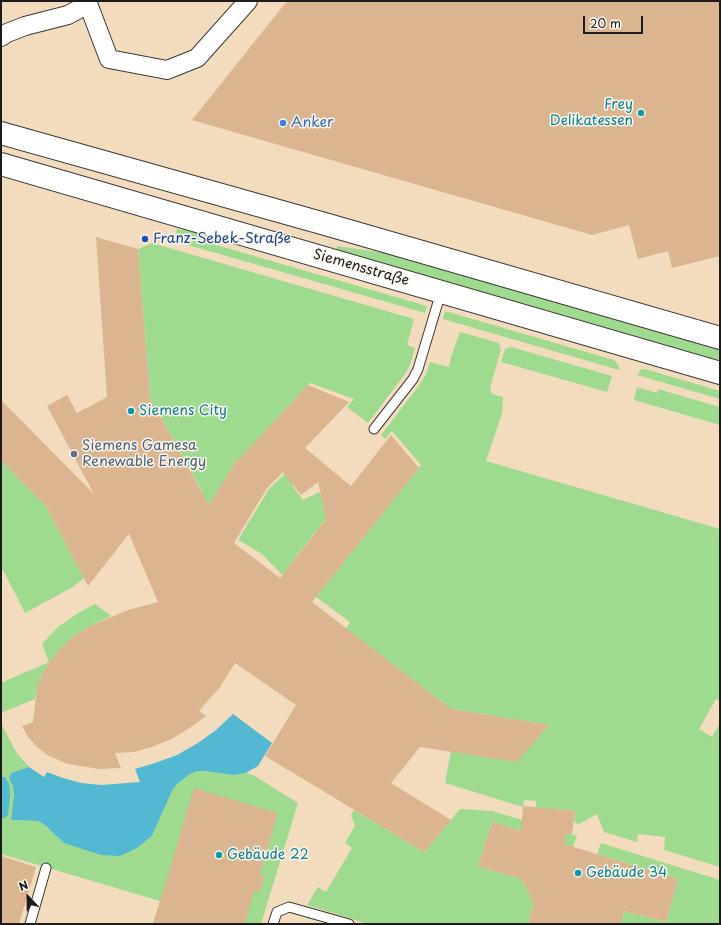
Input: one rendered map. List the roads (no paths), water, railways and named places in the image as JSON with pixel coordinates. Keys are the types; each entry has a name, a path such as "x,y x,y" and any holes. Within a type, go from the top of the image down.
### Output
{"main road":[{"path":"1,133 720,338"},
{"name":"Siemensstraße","path":"1,164 720,373"}],"street":[{"path":"1,37 25,26 68,16 81,8 87,1 109,59 167,70 197,58 248,1"}],"lane":[{"path":"374,429 413,379 418,369 440,292"},
{"path":"30,924 46,868"},
{"path":"273,924 277,912 289,907 349,924"}],"water":[{"path":"233,714 272,743 258,766 246,773 234,775 205,771 197,771 190,774 177,784 172,791 152,836 137,848 120,856 101,855 64,843 46,826 38,821 11,819 14,795 13,786 9,779 11,773 29,767 44,777 47,772 81,783 101,785 140,782 135,769 177,755 198,743 216,730"},
{"path":"1,777 5,777 9,784 10,795 8,816 3,818 1,817"}],"place":[{"name":"Frey Delikatessen","path":"641,113"},
{"name":"Anker","path":"283,123"},
{"name":"Franz-Sebek-Straße","path":"145,239"},
{"name":"Siemens City","path":"131,411"},
{"name":"Siemens Gamesa Renewable Energy","path":"74,454"},
{"name":"Gebäude 22","path":"219,855"},
{"name":"Gebäude 34","path":"578,873"}]}
